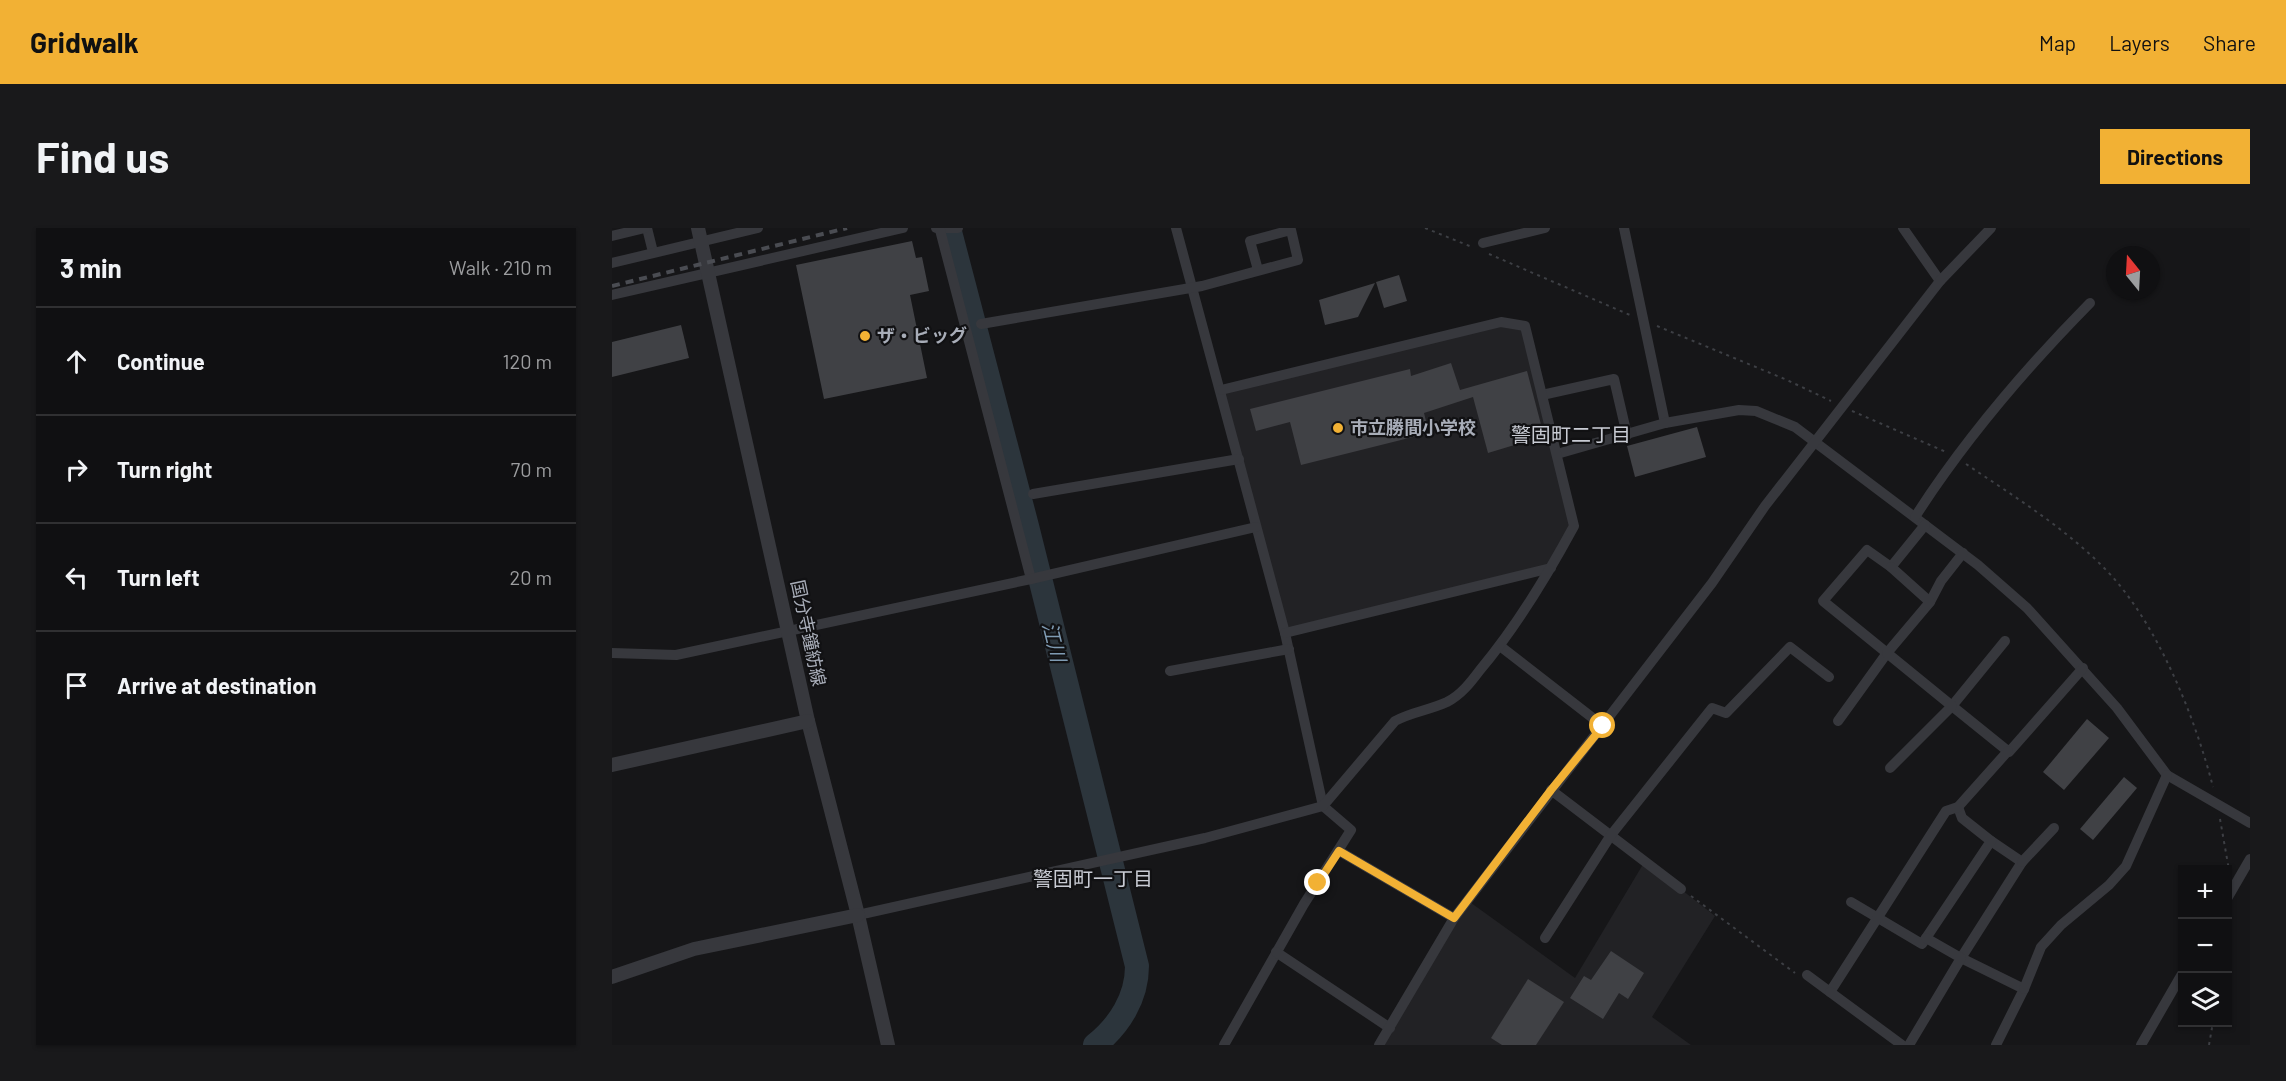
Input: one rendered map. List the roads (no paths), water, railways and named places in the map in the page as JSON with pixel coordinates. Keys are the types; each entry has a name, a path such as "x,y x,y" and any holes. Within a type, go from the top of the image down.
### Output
{"street":[{"path":"612,236 646,228 653,252"},
{"path":"612,262 653,252 700,235 758,228"},
{"path":"612,296 903,228"},
{"path":"958,228 938,229 1031,579"},
{"path":"1176,228 1286,633 1323,806 1351,830 1304,904 1224,1045"},
{"path":"1480,247 1545,228"},
{"path":"1624,228 1665,423"},
{"path":"1903,228 1940,281"},
{"path":"1379,1045 1454,918 1712,583 1765,506 1940,281 1991,228"},
{"path":"981,324 1202,286 1298,260 1291,230 1250,241 1258,270"},
{"name":"国分寺鐘紡線","path":"700,235 808,721 858,915 888,1045"},
{"path":"1915,517 1955,457 2055,338 2090,303"},
{"path":"612,977 694,949 1205,838 1323,806 1395,721 1406,715 1447,702 1463,690 1500,646 1551,568 1574,526 1525,326 1501,322 1221,390"},
{"path":"1542,395 1614,379 1628,435"},
{"path":"1557,454 1665,423 1739,410 1756,411 1795,427 1963,554 2026,608 2118,708 2167,775 2250,823"},
{"path":"1033,494 1239,459"},
{"path":"1891,567 1925,525"},
{"path":"612,653 676,655 1031,579 1256,527"},
{"path":"1930,602 1891,567 1867,550 1823,601 2008,751"},
{"path":"1838,721 1887,653 1930,602 1941,581 1963,554"},
{"path":"1286,633 1551,568"},
{"path":"1890,768 1952,706 2005,641"},
{"path":"1500,646 1603,726"},
{"path":"1545,938 1611,835 1712,708 1726,713 1790,647 1829,677"},
{"path":"1170,670 1289,649"},
{"path":"1830,992 1946,811 1958,807 2083,668"},
{"path":"612,765 808,721"},
{"path":"1996,1045 2024,989 2041,946 2061,925 2109,885 2126,866 2167,775"},
{"path":"1551,790 1682,889"},
{"path":"1958,807 1962,818 2022,862"},
{"path":"1910,1045 1961,958 2022,862 2054,828"},
{"path":"1851,902 1922,944 1991,841"},
{"path":"1339,851 1454,918"},
{"path":"2232,889 2250,858"},
{"path":"1926,938 2024,989"},
{"path":"1276,952 1390,1028"},
{"path":"1803,976 1830,992 1902,1045"},
{"path":"2141,1045 2178,981"}],"waterway":[{"name":"江川","path":"949,228 1027,526 1137,966 1134,989 1125,1010 1112,1029 1095,1045"}],"railway":[{"path":"612,286 847,228"}],"place":[{"name":"ザ・ビッグ","path":"865,336"},
{"name":"市立勝間小学校","path":"1338,428"}],"district":[{"name":"警固町二丁目","path":"1571,435"},
{"name":"警固町一丁目","path":"1093,879"}]}
